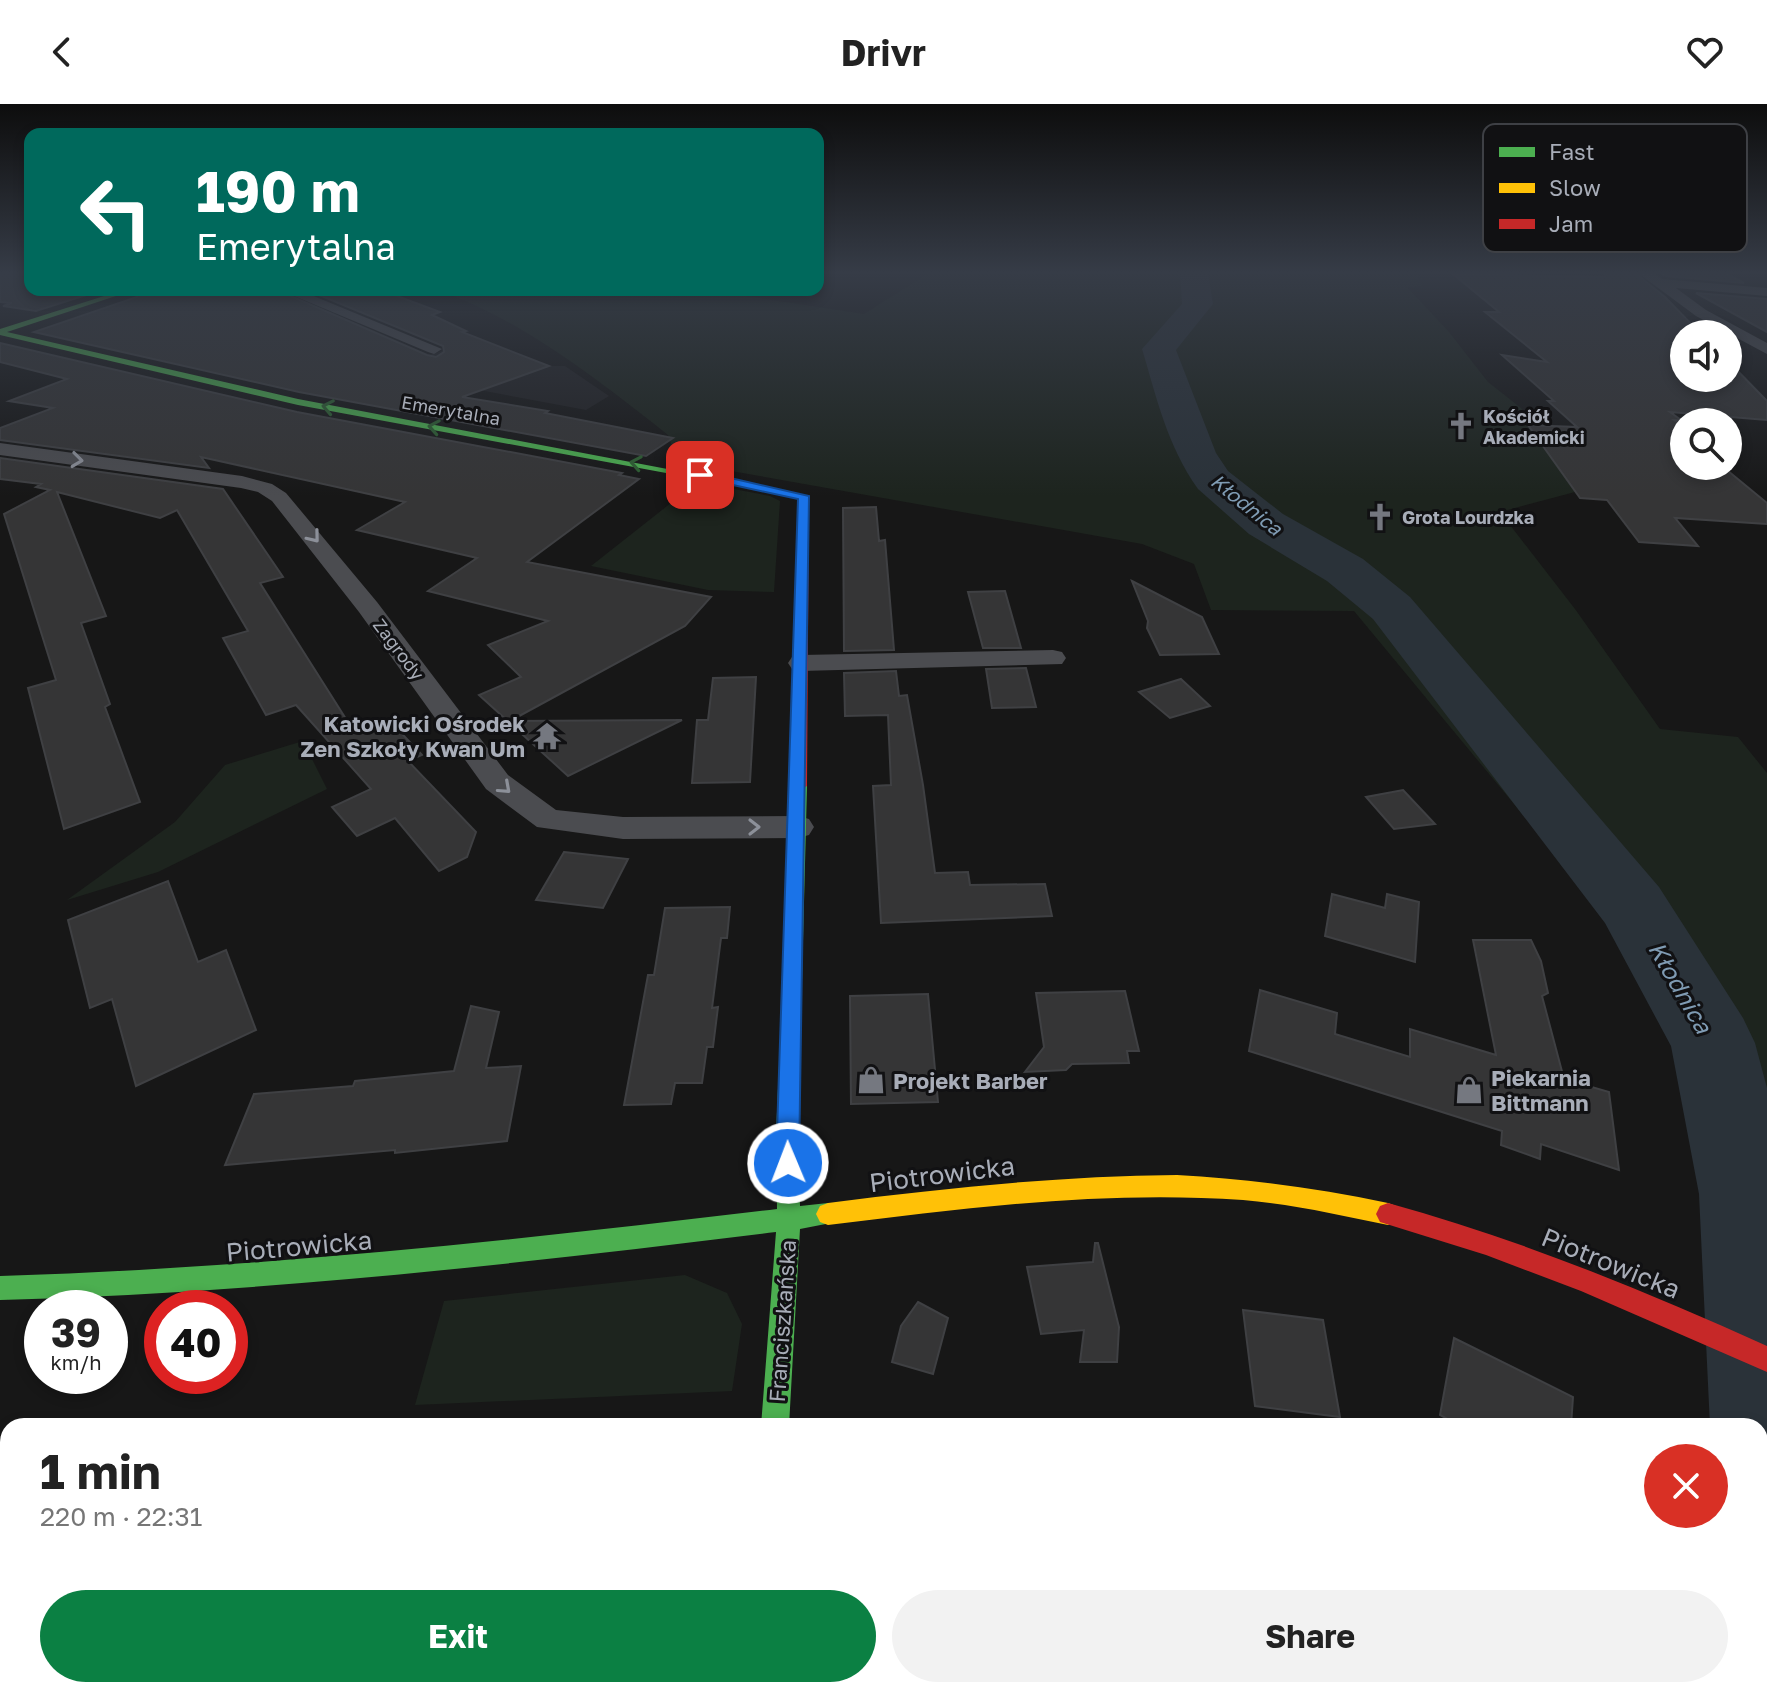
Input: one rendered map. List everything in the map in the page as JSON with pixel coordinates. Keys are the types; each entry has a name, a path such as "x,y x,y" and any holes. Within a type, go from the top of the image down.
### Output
{"street":[{"name":"Emerytalna","path":"66,347 298,402 799,495"},
{"path":"430,347 434,349"},
{"name":"Zagrody","path":"0,449 242,482 265,488 279,497 368,607 497,782 548,820 623,828 798,827"},
{"name":"Franciszkańska","path":"776,1418 789,1219 787,1135 801,663 799,495"},
{"path":"801,663 1053,658"},
{"name":"Piotrowicka","path":"0,1288 114,1286 312,1272 789,1219 1008,1191 1105,1184 1224,1186 1295,1194 1390,1214 1489,1243 1564,1270 1767,1359"}],"shaded area":[{"path":"454,347 502,347 549,366 565,366 609,396 586,410 431,381 416,359"},
{"path":"549,347 1461,347 1488,382 1521,408 1575,492 1500,512 1575,609 1660,729 1738,737 1767,773 1767,1292 1754,1289 1748,1209 1713,1043 1659,932 1591,897 1354,611 1211,610 1194,564 1142,544 686,463 673,449 668,435"},
{"path":"695,484 770,496 780,501 774,592 708,590 591,566"},
{"path":"303,741 327,789 158,872 67,900 175,822 225,765"},
{"path":"685,1275 727,1293 742,1324 732,1391 415,1405 444,1301"}],"building":[{"path":"0,347 19,347 297,412 622,473 619,475 639,479 527,562 711,597 685,626 510,721 682,720 568,776 479,695 521,677 488,645 548,621 428,591 477,558 357,530 405,502 201,457 209,468 0,440 0,428 53,408 9,401 67,379 0,362"},
{"path":"102,347 409,347 436,357 444,352 443,347 501,347 549,366 462,397 548,411 545,413 673,438 646,456 299,392"},
{"path":"1529,347 1670,347 1670,392 1742,392 1742,375 1767,401 1767,420 1742,418 1742,408 1670,408 1670,480 1739,480 1767,503 1767,524 1675,518 1698,546 1639,542 1607,500 1580,498 1528,425 1577,427 1548,401 1554,401 1502,355 1547,362"},
{"path":"0,458 223,489 283,577 260,583 353,730 360,727 362,730 388,719 422,755 408,761 476,832 467,857 439,871 395,818 357,836 332,807 371,789 296,705 266,715 223,638 248,631 177,510 160,518 57,492 106,616 81,623 110,704 105,707 140,802 64,829 28,688 56,680 4,514 50,490 36,487 41,484 0,479"},
{"path":"876,507 879,541 885,540 894,650 844,651 843,508"},
{"path":"1132,581 1202,617 1219,654 1160,655 1147,628 1148,621"},
{"path":"1005,591 1021,648 983,648 968,592"},
{"path":"1026,668 1036,707 992,708 986,669"},
{"path":"896,671 899,696 907,695 935,873 968,872 970,885 1045,884 1052,916 881,923 873,786 891,785 888,715 845,716 844,673"},
{"path":"756,677 750,782 692,783 697,720 708,720 713,678"},
{"path":"1181,679 1210,706 1170,718 1139,692"},
{"path":"1403,790 1435,824 1394,829 1366,797"},
{"path":"564,852 628,859 603,908 536,900"},
{"path":"168,881 198,962 226,950 256,1030 136,1086 112,999 90,1008 68,920"},
{"path":"1332,894 1385,908 1387,894 1419,902 1415,962 1325,936"},
{"path":"730,907 727,938 721,938 712,1008 718,1007 713,1047 707,1047 702,1083 675,1083 671,1104 624,1105 648,975 654,975 665,908"},
{"path":"1473,940 1531,940 1541,961 1548,993 1542,996 1564,1079 1609,1092 1619,1170 1541,1144 1540,1159 1501,1145 1502,1131 1249,1051 1260,990 1337,1013 1335,1034 1410,1057 1410,1029 1496,1055"},
{"path":"1125,991 1139,1051 1127,1051 1129,1063 1072,1064 1066,1070 1025,1072 1044,1047 1036,993"},
{"path":"928,994 938,1102 851,1104 850,996"},
{"path":"471,1006 499,1012 486,1068 521,1066 507,1141 395,1153 395,1150 225,1165 254,1094 353,1086 355,1081 454,1071"},
{"path":"1095,1243 1098,1243 1119,1327 1117,1362 1080,1362 1084,1330 1041,1334 1027,1267 1093,1262"},
{"path":"918,1302 948,1318 933,1374 892,1362 901,1326"},
{"path":"1243,1310 1323,1320 1340,1417 1255,1406"},
{"path":"1454,1338 1573,1397 1572,1418 1445,1418 1440,1415"}],"waterway":[{"name":"Kłodnica","path":"1161,347 1195,453 1213,480 1266,524 1345,570 1391,608"},
{"name":"Kłodnica","path":"1396,614 1633,906 1713,1043 1747,1194 1765,1418"}],"traffic: fast":[{"path":"62,347 298,402 731,482"},
{"path":"776,1418 789,1219 787,1135 799,786"},
{"path":"0,1288 208,1280 311,1272 828,1214"}],"traffic: slow":[{"path":"828,1214 1039,1190 1108,1186 1246,1190 1316,1199 1388,1214"}],"traffic: jam":[{"path":"731,482 804,496 799,786"},
{"path":"1388,1214 1486,1243 1581,1278 1767,1359"}],"place":[{"name":"Kościół Akademicki","path":"1461,426"},
{"name":"Grota Lourdzka","path":"1380,517"},
{"name":"Katowicki Ośrodek Zen Szkoły Kwan Um","path":"547,736"},
{"name":"Projekt Barber","path":"871,1080"},
{"name":"Piekarnia Bittmann","path":"1469,1090"}],"route":[{"path":"700,475 804,496 788,1163"}]}
